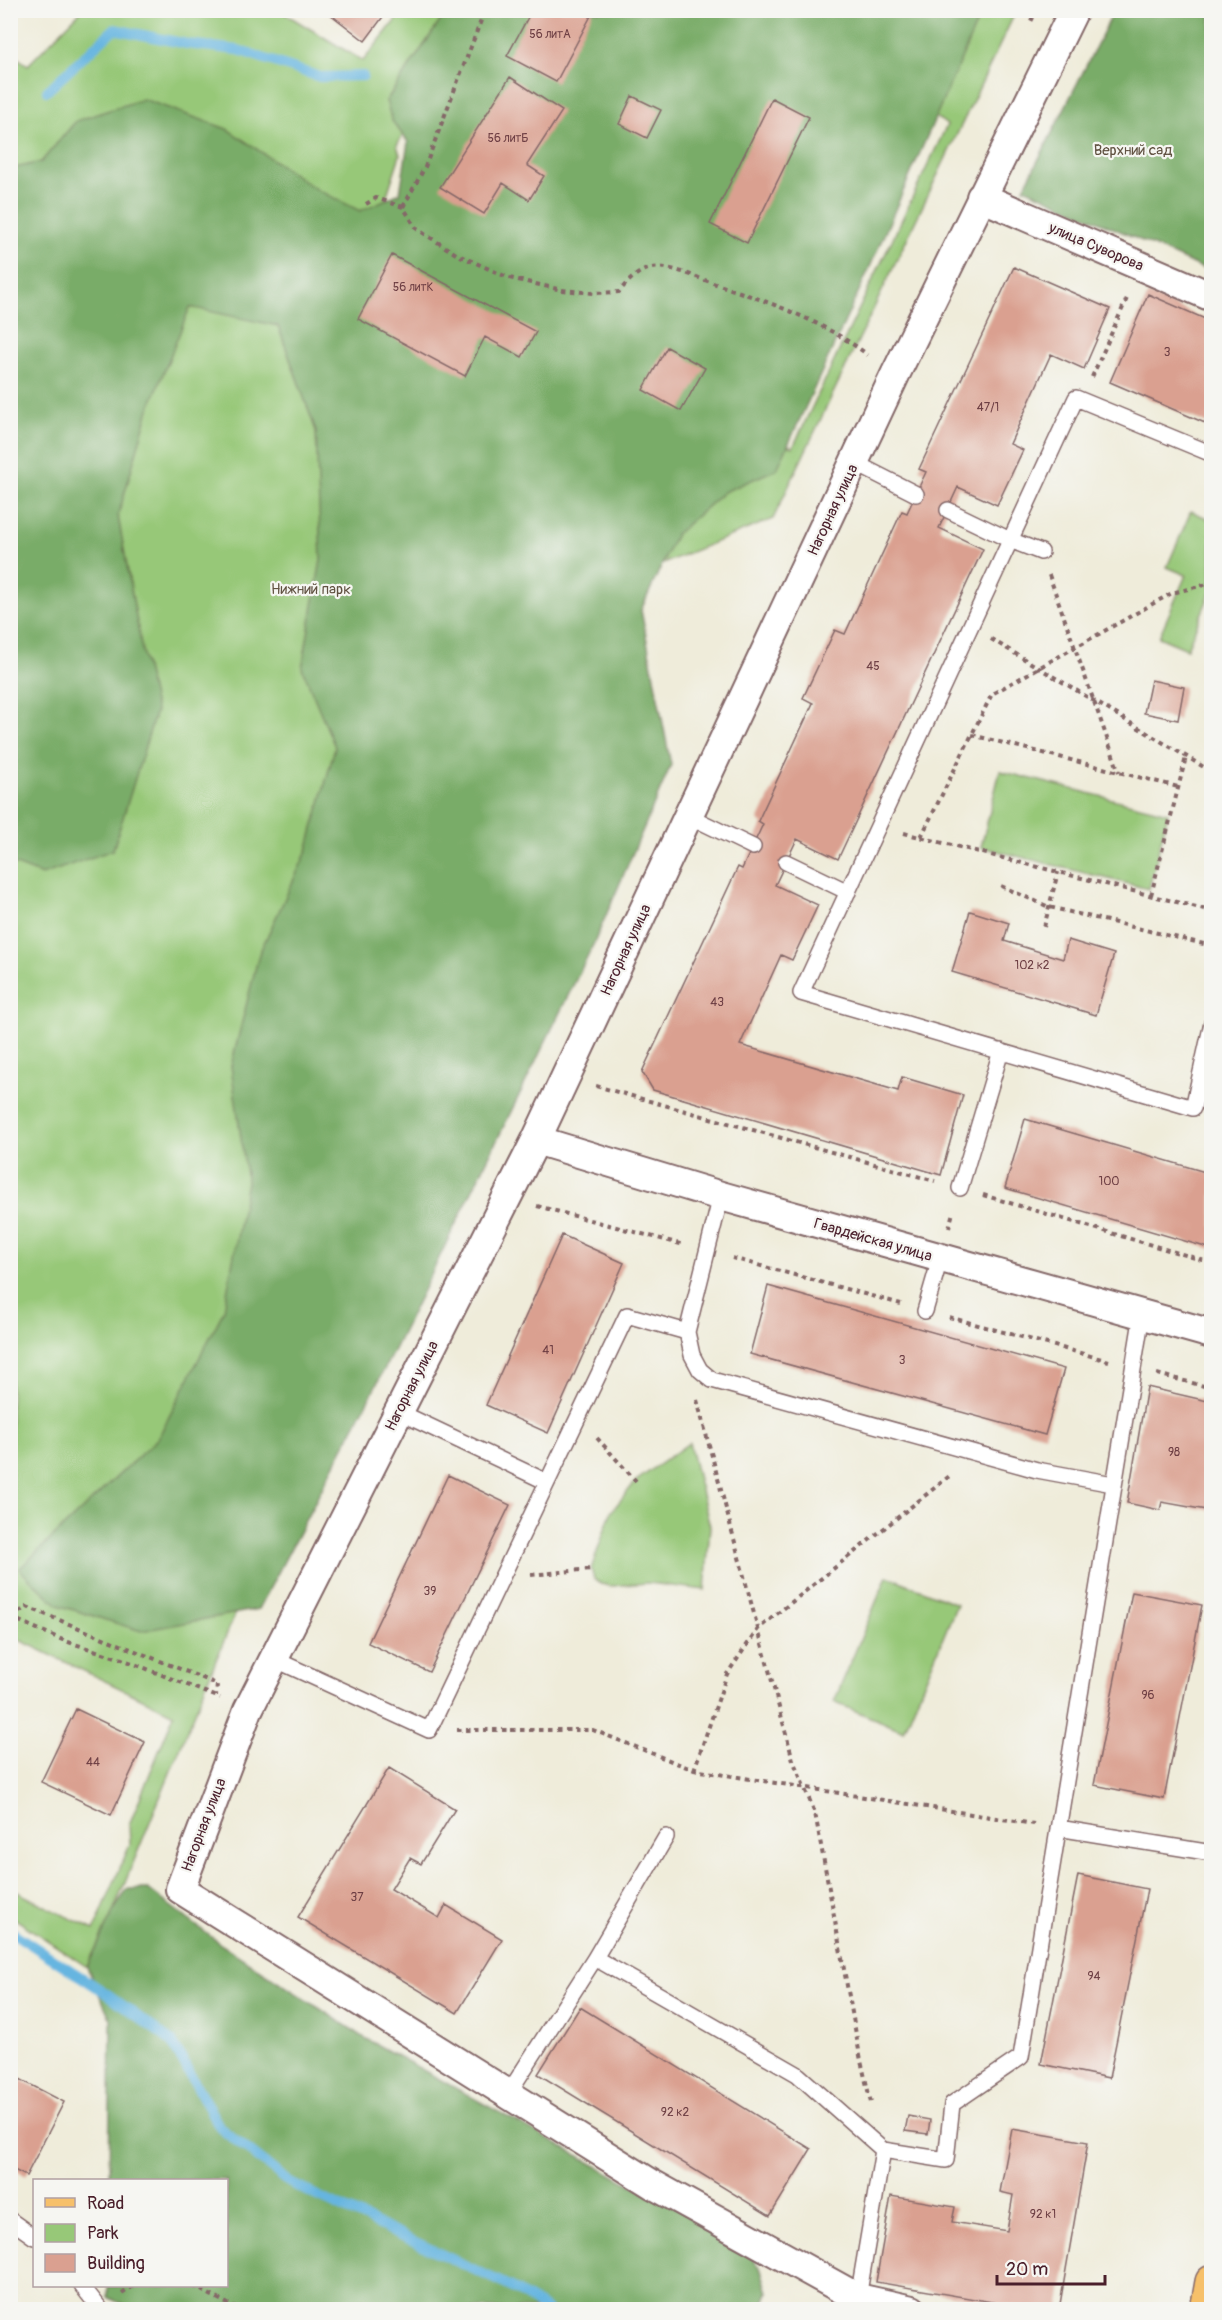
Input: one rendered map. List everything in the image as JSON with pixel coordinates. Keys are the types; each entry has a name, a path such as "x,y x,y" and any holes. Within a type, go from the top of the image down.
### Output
{"main road":[{"path":"1207,2310 1212,2282"}],"street":[{"name":"Нагорная улица","path":"508,2094 180,1889 248,1710 536,1140 895,375 1074,10"},
{"name":"улица Суворова","path":"981,196 1212,297"},
{"name":"Гвардейская улица","path":"536,1140 721,1196 1212,1334"},
{"path":"508,2094 652,2184 858,2298 912,2310"}],"lane":[{"path":"1212,454 1076,398 801,993 1193,1108 1212,1023"},
{"path":"855,463 916,494"},
{"path":"948,510 1010,540 1041,552"},
{"path":"689,816 753,847"},
{"path":"786,862 848,892"},
{"path":"960,1188 1001,1051"},
{"path":"721,1196 687,1332 692,1355 700,1370 712,1380 1037,1470 1113,1484"},
{"path":"925,1311 940,1258"},
{"path":"595,1958 797,2074 884,2150 946,2160 952,2104 1021,2056 1142,1314"},
{"path":"274,1659 429,1730 627,1315 687,1332"},
{"path":"399,1412 547,1482"},
{"path":"1058,1828 1212,1853"},
{"path":"508,2094 595,1958 666,1837"},
{"path":"858,2298 884,2150"},
{"path":"10,2220 33,2236"},
{"path":"83,2287 101,2310"}],"path":[{"path":"403,207 425,166 485,10"},
{"path":"917,10 940,20 944,10"},
{"path":"366,204 376,198 403,207 417,229 456,254 509,278 562,290 619,292 633,277 651,267 674,270 754,297 806,319 862,350 895,375"},
{"path":"1082,400 1129,294"},
{"path":"1041,552 1119,772"},
{"path":"921,837 992,694 1172,593 1212,583"},
{"path":"999,644 1212,772"},
{"path":"972,735 1178,787"},
{"path":"1151,895 1186,757"},
{"path":"902,832 1212,911"},
{"path":"1044,927 1058,872"},
{"path":"1001,886 1049,907 1212,946"},
{"path":"633,1097 960,1188 1212,1263"},
{"path":"535,1206 1212,1388"},
{"path":"696,1397 793,1760 815,1813 864,2073"},
{"path":"578,1418 636,1481"},
{"path":"694,1770 727,1674 758,1629 952,1473"},
{"path":"501,1579 591,1569"},
{"path":"11,1617 27,1607 217,1684 216,1697"},
{"path":"11,1617 65,1641 122,1659 248,1710"},
{"path":"429,1730 593,1730 694,1770 1031,1824"},
{"path":"196,2287 240,2310"}],"green space":[{"name":"Нижний парк","path":"279,10 363,61 403,11 475,11 397,145 400,155 370,247 572,366 793,447 947,125 821,34 776,11 1016,11 773,519 644,571 244,1592 113,1912 87,1967 11,1916 11,1889 94,1930 130,1844 129,1825 174,1714 11,1636 10,53 28,65 81,11"},
{"name":"Нижний парк","path":"447,11 982,11 870,267 777,469 724,492 676,534 641,610 671,765 595,941 384,1370 259,1609 141,1631 58,1605 19,1569 158,1438 224,1310 247,1182 231,1066 259,954 307,851 335,747 302,668 321,560 316,431 278,326 190,307 149,409 118,516 142,650 156,711 113,850 42,875 11,863 10,169 41,162 76,121 143,99 227,129 316,189 360,211 400,193 408,142 392,121 386,101"},
{"name":"Верхний сад","path":"1114,11 1211,11 1211,272 1024,188"},
{"path":"1191,511 1211,520 1211,591 1187,649 1159,637 1186,575 1167,567"},
{"path":"1000,771 1168,813 1149,889 981,847"},
{"path":"689,1443 710,1526 705,1590 648,1583 611,1586 601,1584 594,1579 591,1569 611,1512 636,1481"},
{"path":"887,1576 957,1604 904,1731 834,1702"},
{"path":"127,1889 148,1889 222,1945 365,2038 622,2180 738,2239 760,2267 768,2292 762,2309 130,2309 108,2297 108,2287 228,2287 228,2179 109,2179 111,2020 87,1967 113,1912"}],"building":[{"path":"325,10 388,10 365,41"},
{"path":"532,10 590,10 593,12 556,82 507,56"},
{"path":"510,77 562,111 527,165 544,176 529,200 503,183 484,214 440,187"},
{"path":"632,96 661,110 647,138 619,124"},
{"path":"772,98 809,117 747,243 710,224"},
{"path":"392,255 536,332 522,357 485,337 465,376 358,319"},
{"path":"1014,267 1110,309 1084,369 1051,354 1010,444 1023,450 997,505 958,487 939,528 983,549 838,859 797,839 775,885 818,905 792,960 781,955 740,1045 898,1091 902,1077 963,1095 941,1175 653,1090 642,1072 738,867 742,869 763,824 758,821 813,703 803,698 835,630 845,634 902,511 907,513 926,472 919,469"},
{"path":"1148,294 1212,322 1212,426 1110,382"},
{"path":"667,347 705,368 681,411 643,390"},
{"path":"1151,680 1184,687 1178,720 1144,713"},
{"path":"970,911 1009,923 1004,941 1063,959 1068,940 1114,954 1096,1015 952,972"},
{"path":"1025,1119 1212,1174 1212,1249 1005,1188"},
{"path":"562,1235 624,1263 548,1433 486,1405"},
{"path":"768,1286 1064,1369 1045,1435 750,1354"},
{"path":"1147,1387 1212,1402 1212,1511 1162,1502 1160,1510 1127,1503"},
{"path":"448,1475 510,1505 429,1672 368,1643"},
{"path":"1132,1592 1202,1605 1164,1799 1094,1785"},
{"path":"76,1709 145,1742 111,1815 41,1782"},
{"path":"389,1768 455,1809 421,1864 410,1858 391,1889 439,1918 446,1905 502,1939 457,2013 298,1917"},
{"path":"1078,1875 1147,1889 1109,2078 1041,2064"},
{"path":"580,2007 811,2149 770,2216 538,2074"},
{"path":"10,2074 64,2102 26,2176 10,2168"},
{"path":"908,2116 930,2120 928,2134 905,2131"},
{"path":"1012,2129 1088,2142 1059,2310 1038,2310 876,2282 891,2196 955,2207 952,2222 1007,2231 1013,2195 1000,2192"}],"waterway":[{"path":"47,91 114,29 187,44 238,50 320,77 363,76"},
{"path":"10,1931 109,1995 172,2042 220,2128 290,2183 509,2286 547,2310"}]}
